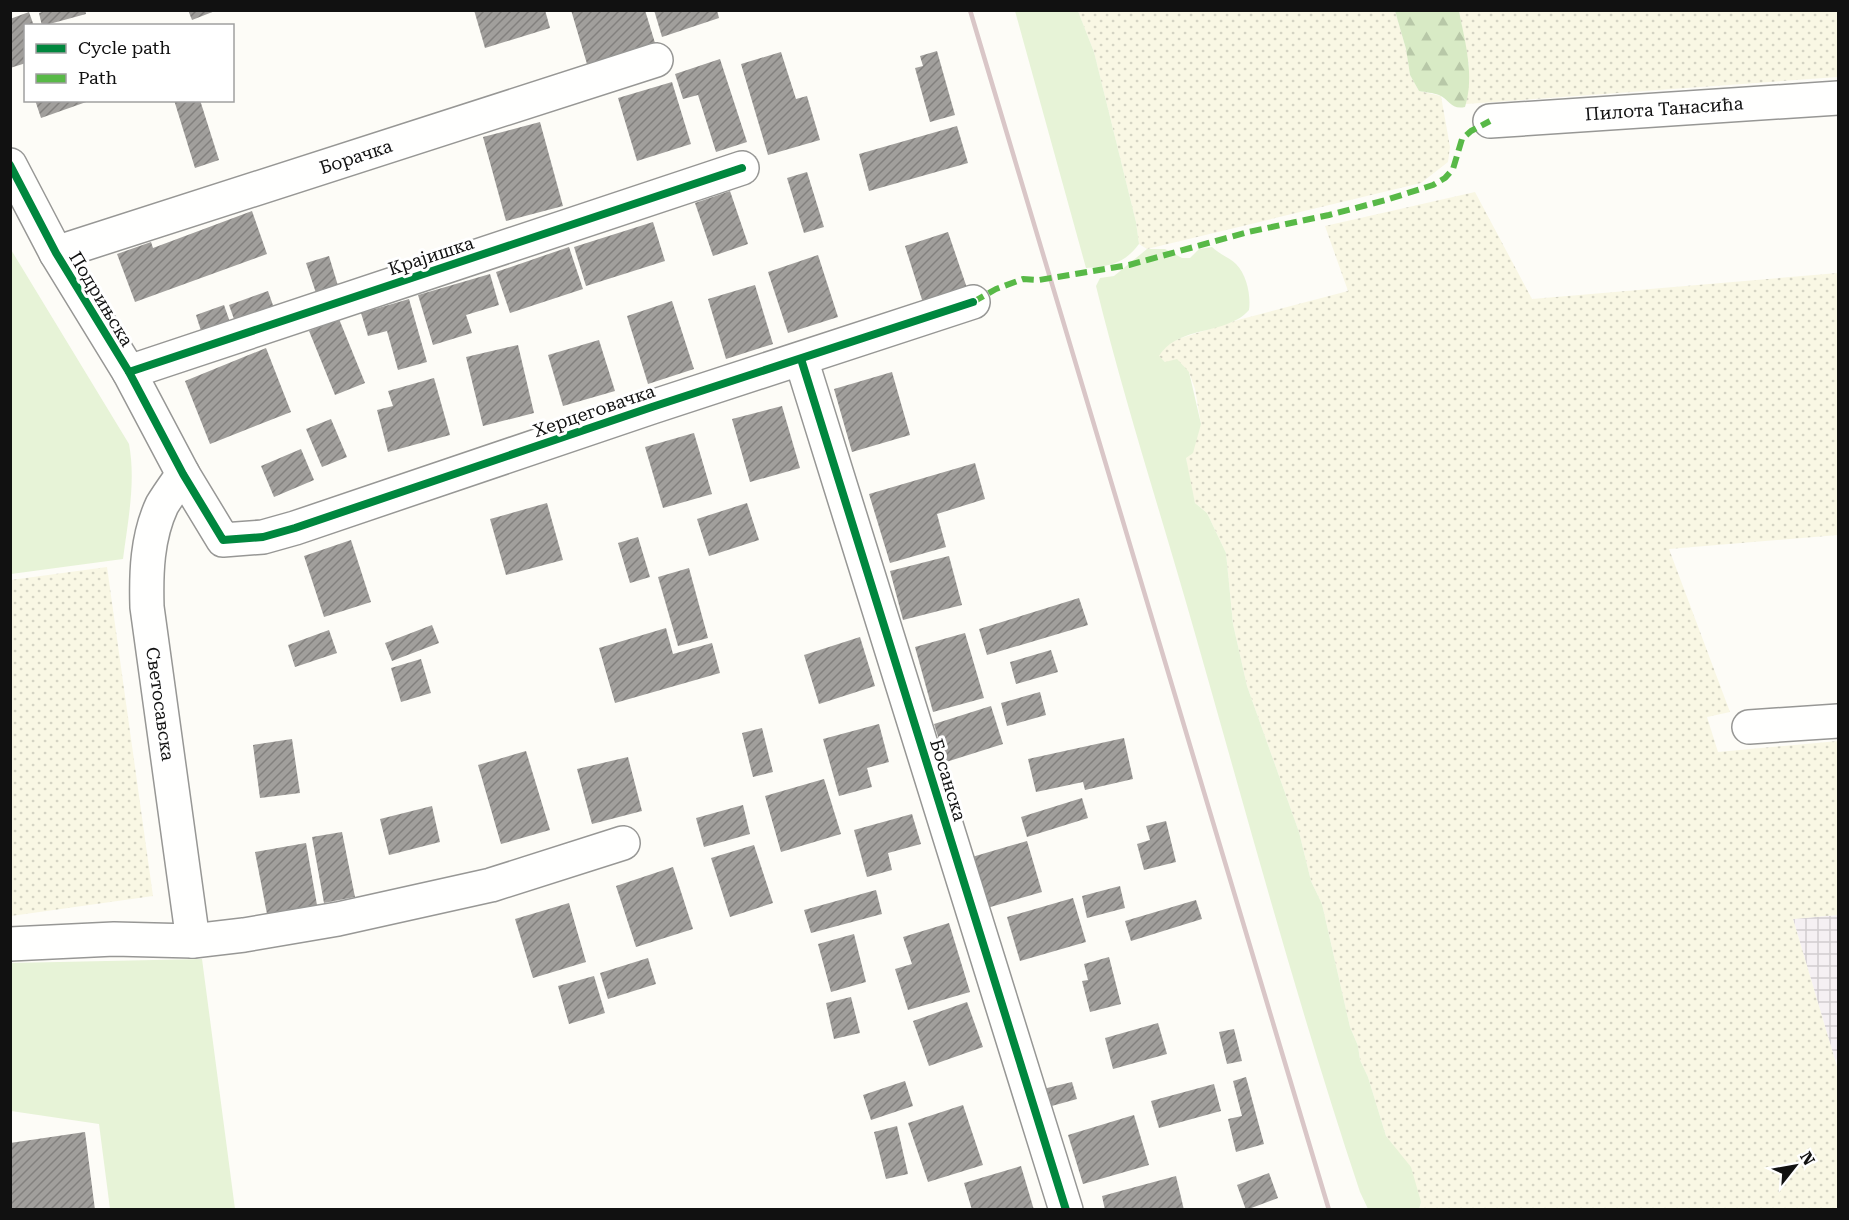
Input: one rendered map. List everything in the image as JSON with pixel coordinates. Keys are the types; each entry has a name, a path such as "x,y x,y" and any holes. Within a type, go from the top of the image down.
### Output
{"street":[{"name":"Борачка","path":"56,253 656,60"},
{"name":"Пилота Танасића","path":"1490,121 1839,98"},
{"name":"Подрињска","path":"10,165 56,253 129,372 183,474 223,540"},
{"name":"Крајишка","path":"129,372 742,168"},
{"name":"Херцеговачка","path":"223,540 263,537 295,528 973,302"},
{"name":"Босанска","path":"801,359 1066,1209"},
{"name":"Светосавска","path":"183,474 162,506 150,543 146,582 147,607 193,941"},
{"path":"1749,727 1839,721"},
{"path":"10,944 114,939 193,941 244,935 338,919 480,887 623,843"}],"shaded area":[{"path":"1078,11 1395,11 1406,49 1410,75 1419,91 1441,96 1450,147 1448,162 1421,183 1147,249 1139,244 1136,222 1094,52"},
{"path":"1459,11 1838,11 1838,77 1466,104 1469,65"},
{"path":"1475,192 1532,299 1838,273 1838,535 1669,549 1730,712 1707,717 1718,752 1838,741 1838,915 1793,919 1838,1070 1838,1209 1419,1209 1421,1202 1397,1152 1386,1136 1350,1027 1322,904 1311,881 1299,832 1247,686 1233,624 1226,553 1207,513 1195,503 1188,476 1186,457 1201,424 1195,389 1189,372 1165,362 1158,356 1165,346 1178,339 1238,320 1348,291 1325,226"},
{"path":"107,567 153,896 11,916 11,580"},
{"path":"1838,915 1838,1059 1835,1060 1793,919"}],"green space":[{"path":"1015,11 1078,11 1094,52 1136,222 1139,244 1128,256 1116,263 1086,268"},
{"path":"1395,11 1459,11 1469,71 1465,107 1454,106 1439,95 1419,91 1410,75 1406,49"},
{"path":"1212,247 1234,262 1243,274 1249,292 1249,310 1228,324 1175,341 1159,356 1165,362 1177,359 1189,372 1201,424 1193,453 1186,458 1195,503 1207,513 1226,553 1233,624 1247,686 1299,832 1311,881 1322,904 1350,1027 1358,1046 1360,1060 1368,1077 1386,1136 1411,1167 1421,1202 1419,1209 1368,1209 1360,1192 1275,916 1096,286 1100,278 1114,276 1147,249 1165,249 1182,258 1190,258 1199,249"},
{"path":"10,248 129,444 132,473 123,559 11,574"},
{"path":"202,959 235,1209 110,1209 99,1124 11,1111 11,963"}],"building":[{"path":"48,10 85,10 86,14 42,24 39,13"},
{"path":"188,10 215,10 215,11 192,20"},
{"path":"474,10 545,10 550,28 485,48"},
{"path":"571,10 645,10 655,43 587,64"},
{"path":"654,10 717,10 719,18 662,37"},
{"path":"29,12 33,24 24,24 24,64 10,68 10,19"},
{"path":"937,51 955,115 930,122 915,68 923,66 920,56"},
{"path":"781,52 796,99 807,96 820,140 768,155 741,64"},
{"path":"720,59 747,142 716,152 698,95 683,99 675,74"},
{"path":"672,82 691,144 637,161 618,98"},
{"path":"36,102 86,102 41,118"},
{"path":"175,102 201,102 219,160 195,168"},
{"path":"540,122 563,206 506,221 483,137"},
{"path":"957,126 968,163 869,191 859,154"},
{"path":"807,172 824,227 804,233 787,178"},
{"path":"730,191 748,244 713,256 695,203"},
{"path":"252,211 267,254 135,302 117,254 151,242 153,248"},
{"path":"653,222 665,261 586,286 574,247"},
{"path":"948,232 967,288 923,303 905,246"},
{"path":"569,247 583,289 510,313 496,272"},
{"path":"818,255 838,317 788,333 768,272"},
{"path":"329,256 339,289 317,296 306,263"},
{"path":"490,274 499,305 466,315 472,333 433,345 418,295"},
{"path":"755,285 773,344 726,359 708,299"},
{"path":"268,291 275,311 235,322 229,305"},
{"path":"409,299 427,362 398,370 387,331 368,336 361,313"},
{"path":"672,301 694,369 648,384 627,316"},
{"path":"224,305 231,325 202,334 196,315"},
{"path":"339,319 365,383 335,395 309,331"},
{"path":"599,340 615,391 563,406 548,355"},
{"path":"518,345 534,413 483,426 466,357"},
{"path":"266,348 291,412 210,444 185,381"},
{"path":"892,372 910,435 852,452 834,389"},
{"path":"434,378 450,435 388,452 377,410 393,406 388,391"},
{"path":"782,406 800,468 750,482 732,419"},
{"path":"331,419 347,457 322,467 306,429"},
{"path":"694,433 712,494 663,508 645,447"},
{"path":"301,449 314,480 274,497 261,466"},
{"path":"975,463 985,499 937,514 946,547 890,563 869,494"},
{"path":"547,503 563,560 506,575 490,519"},
{"path":"747,503 759,540 709,556 697,519"},
{"path":"638,537 650,577 630,583 618,543"},
{"path":"351,540 371,602 324,617 304,556"},
{"path":"949,556 962,605 903,620 890,571"},
{"path":"689,568 708,638 678,646 658,577"},
{"path":"1079,598 1088,625 987,655 979,629"},
{"path":"432,625 439,643 392,661 385,643"},
{"path":"666,628 673,654 712,643 720,673 615,703 599,648"},
{"path":"329,630 337,653 295,667 288,645"},
{"path":"965,633 984,698 933,712 915,647"},
{"path":"860,637 875,686 819,704 804,655"},
{"path":"1051,650 1058,672 1016,684 1010,662"},
{"path":"421,659 431,693 401,702 391,668"},
{"path":"1040,692 1046,715 1007,726 1001,703"},
{"path":"991,706 1003,744 946,762 934,724"},
{"path":"879,724 889,762 867,768 872,787 839,796 823,739"},
{"path":"762,728 773,772 753,777 742,733"},
{"path":"1124,738 1133,779 1085,790 1083,782 1036,792 1028,759"},
{"path":"292,739 300,793 260,798 253,745"},
{"path":"526,751 550,830 501,844 478,765"},
{"path":"628,757 642,811 592,824 577,769"},
{"path":"824,779 841,834 781,852 765,796"},
{"path":"1082,798 1088,818 1027,837 1021,817"},
{"path":"743,805 750,834 704,847 696,818"},
{"path":"432,806 440,842 389,855 380,819"},
{"path":"912,814 921,844 888,853 892,870 867,877 854,830"},
{"path":"1166,821 1176,862 1144,870 1137,844 1150,840 1146,826"},
{"path":"342,832 355,897 324,903 312,837"},
{"path":"1027,841 1042,892 987,908 972,857"},
{"path":"306,843 317,905 267,914 255,852"},
{"path":"754,845 773,903 730,917 711,858"},
{"path":"673,867 693,929 636,947 616,886"},
{"path":"1120,886 1125,908 1087,918 1082,896"},
{"path":"876,890 882,914 811,933 804,910"},
{"path":"1073,898 1086,942 1020,961 1007,917"},
{"path":"1196,900 1202,919 1131,941 1125,921"},
{"path":"569,903 586,962 533,978 515,919"},
{"path":"949,923 970,992 908,1010 895,969 912,964 903,937"},
{"path":"854,934 866,982 831,992 818,944"},
{"path":"1109,957 1121,1004 1090,1012 1082,981 1088,980 1084,964"},
{"path":"648,958 656,984 608,999 600,973"},
{"path":"594,976 605,1013 569,1024 558,986"},
{"path":"851,997 860,1033 834,1039 826,1003"},
{"path":"967,1002 983,1047 929,1066 913,1021"},
{"path":"1158,1023 1167,1054 1113,1069 1105,1038"},
{"path":"1234,1029 1242,1061 1227,1064 1219,1032"},
{"path":"1246,1077 1264,1144 1236,1152 1228,1119 1242,1116 1233,1081"},
{"path":"905,1081 913,1106 871,1120 863,1095"},
{"path":"1072,1082 1077,1099 1048,1107 1043,1089"},
{"path":"1214,1084 1221,1111 1159,1128 1151,1101"},
{"path":"963,1105 983,1165 928,1182 908,1123"},
{"path":"1134,1115 1149,1165 1083,1184 1068,1135"},
{"path":"897,1126 908,1174 886,1179 874,1132"},
{"path":"85,1132 95,1210 10,1210 10,1143"},
{"path":"1021,1166 1034,1210 972,1210 964,1183"},
{"path":"1269,1173 1278,1198 1246,1210 1237,1185"},
{"path":"1176,1176 1184,1210 1105,1210 1102,1196"}],"railway":[{"path":"970,10 1329,1210"}],"marked path":[{"path":"973,302 996,289 1023,279 1039,280 1129,265 1248,232 1329,215 1433,185 1445,178 1453,169 1462,139 1471,131 1490,121"}],"cycle path":[{"path":"10,165 56,253 129,372 183,474 223,540 263,537 295,528 652,407 973,302"},
{"path":"129,372 742,168"},
{"path":"801,359 1066,1210"}]}
